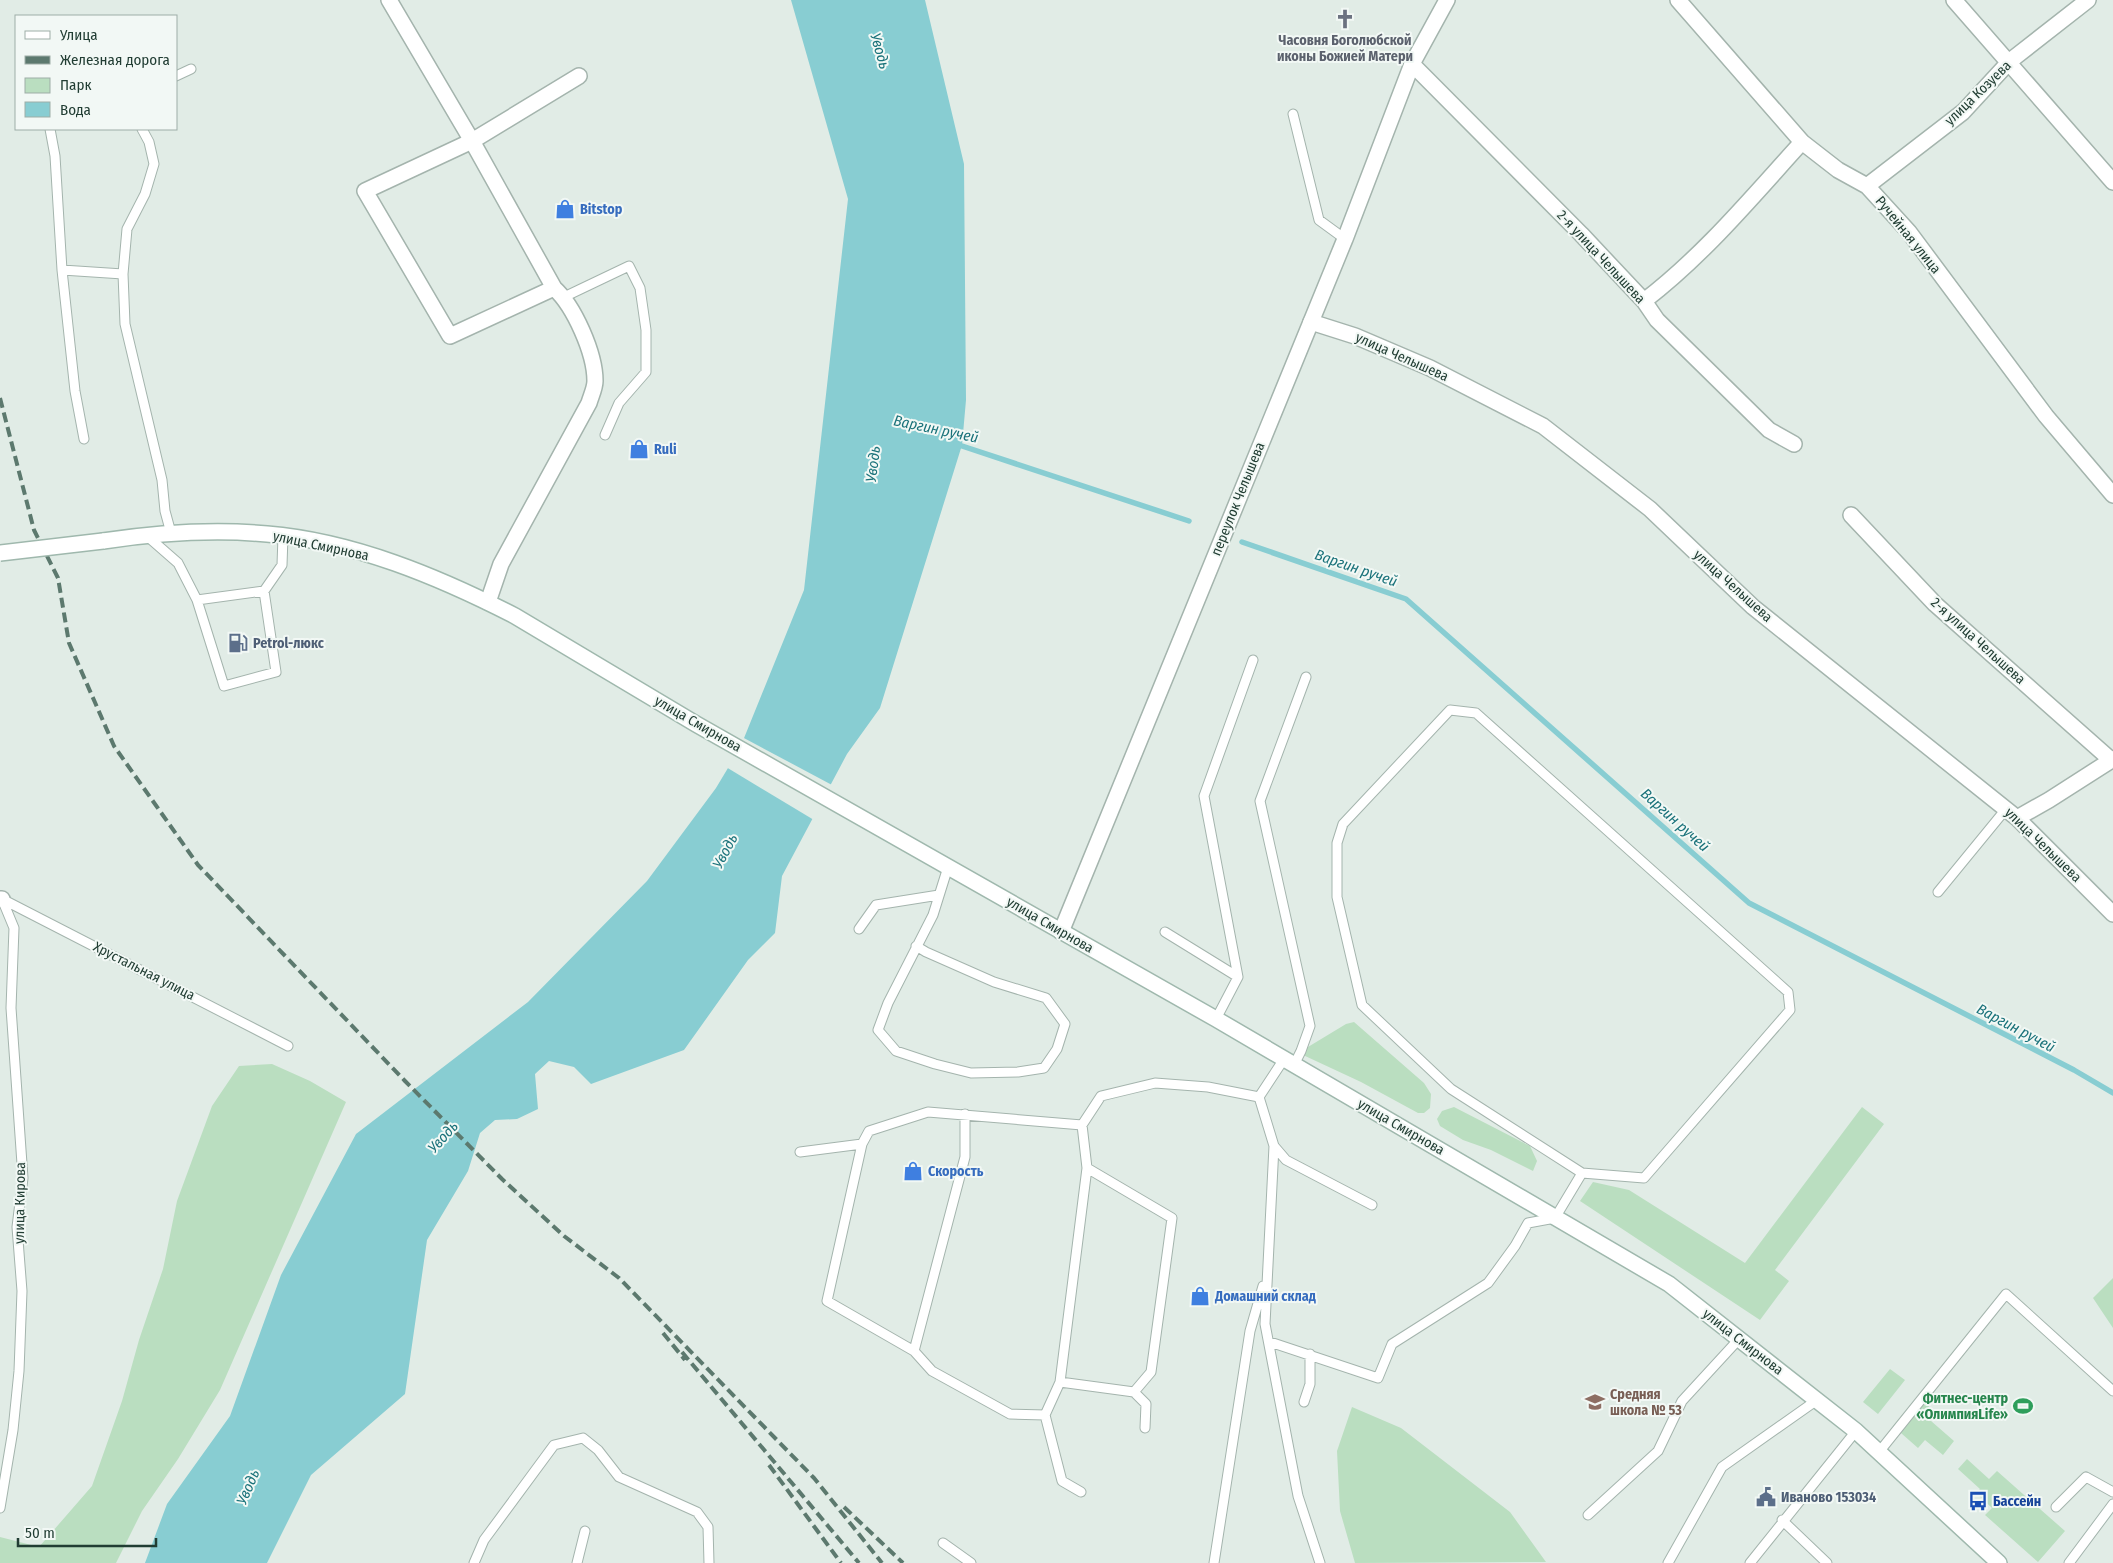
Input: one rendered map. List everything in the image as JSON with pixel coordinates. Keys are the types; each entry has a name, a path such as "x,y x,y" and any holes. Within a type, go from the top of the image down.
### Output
{"street":[{"path":"390,0 559,293 594,363 595,384 588,403 501,564 488,602"},
{"name":"переулок Челышева","path":"1061,932 1345,239 1412,64 1447,0"},
{"name":"Ручейная улица","path":"1678,0 1802,142 1838,170 1867,186 1909,232 2046,416 2113,495"},
{"path":"1954,0 2010,61 2113,182"},
{"name":"улица Козуева","path":"1867,186 1962,112 2010,61 2088,0"},
{"name":"2-я улица Челышева","path":"1412,64 1582,234 1644,301 1657,320 1769,430 1794,444"},
{"path":"559,293 450,336 365,191 472,141 578,76"},
{"path":"1644,301 1677,276 1727,226 1802,142"},
{"name":"улица Челышева","path":"1311,322 1355,336 1430,368 1543,426 1650,509 1754,607 2011,813 2113,914"},
{"name":"2-я улица Челышева","path":"1851,516 1935,604 2112,759"},
{"name":"улица Смирнова","path":"0,553 171,532 283,536 339,546 390,562 488,602 531,625 696,724 1216,1019 1669,1284 1856,1431 1999,1563"},
{"path":"2011,813 2049,800 2112,759"}],"lane":[{"path":"178,75 191,69"},
{"path":"1293,114 1319,220 1345,239"},
{"path":"50,130 55,156 62,270 75,391 84,439"},
{"path":"143,130 149,142 154,164 145,194 127,229 123,274 125,324 162,480 171,532"},
{"path":"559,293 630,266 640,288 646,330 646,372 619,403 605,435"},
{"path":"62,270 123,274"},
{"path":"146,534 178,563 197,600 224,686 276,672 264,591 282,565 283,536"},
{"path":"197,600 264,591"},
{"path":"1216,1019 1238,977 1204,796 1253,660"},
{"path":"1259,1097 1301,1051 1310,1026 1260,801 1306,677"},
{"path":"1450,710 1476,712 1788,992 1790,1010 1644,1178 1582,1173 1450,1089 1362,1004 1337,897 1337,843 1343,824 1450,710"},
{"path":"1938,892 2011,813"},
{"path":"916,946 994,982 1046,998 1065,1024 1057,1049 1044,1068 1018,1072 971,1073 896,1051 878,1030 888,1003 916,946 933,916 948,867"},
{"path":"860,929 876,905 939,895"},
{"name":"Хрустальная улица","path":"1,899 288,1046"},
{"name":"улица Кирова","path":"0,1508 13,1430 19,1371 22,1291 17,1227 23,1178 11,1008 14,928 1,899"},
{"path":"1165,932 1238,977"},
{"path":"1081,1492 1062,1481 1045,1415 1060,1382 1087,1168 1082,1125 1101,1096 1155,1083 1208,1087 1259,1097"},
{"path":"1259,1097 1274,1146 1266,1274 1265,1324 1270,1342 1298,1496 1320,1563"},
{"path":"1045,1415 1010,1414 932,1371 914,1351 827,1301 862,1144 869,1131 928,1112 1082,1125"},
{"path":"914,1351 965,1158 965,1114"},
{"path":"800,1152 862,1144"},
{"path":"1274,1146 1286,1160 1372,1205"},
{"path":"1087,1168 1172,1218 1152,1372 1134,1392"},
{"path":"1270,1342 1378,1378 1392,1344 1488,1283 1515,1246 1528,1223 1555,1218 1582,1173"},
{"path":"1214,1563 1250,1331 1266,1274"},
{"path":"1879,1452 2006,1294 2113,1390"},
{"path":"1588,1515 1658,1451 1682,1401 1739,1339"},
{"path":"1304,1402 1310,1384 1310,1354"},
{"path":"1060,1382 1134,1392 1146,1404 1145,1428"},
{"path":"1668,1563 1722,1467 1817,1400"},
{"path":"1750,1563 1782,1520 1856,1431"},
{"path":"474,1563 484,1540 554,1445 583,1438 598,1450 619,1477 697,1512 708,1527 709,1563"},
{"path":"2056,1507 2086,1477 2113,1492"},
{"path":"2069,1563 2113,1504"},
{"path":"1782,1520 1826,1563"},
{"path":"577,1563 585,1531"},
{"path":"943,1542 971,1563"}],"green space":[{"path":"1354,1022 1424,1083 1431,1094 1430,1108 1424,1113 1418,1113 1361,1082 1303,1055 1303,1050 1346,1024"},
{"path":"272,1064 310,1081 346,1102 220,1390 178,1459 142,1511 116,1563 0,1563 0,1537 39,1547 92,1486 122,1401 139,1340 163,1269 177,1201 212,1106 239,1066"},
{"path":"1454,1107 1530,1146 1537,1161 1533,1171 1491,1150 1463,1140 1440,1126 1437,1119 1442,1111"},
{"path":"1862,1107 1884,1124 1775,1270 1789,1281 1760,1320 1580,1201 1593,1182 1629,1190 1745,1263"},
{"path":"2113,1278 2113,1328 2093,1298"},
{"path":"1890,1369 1905,1380 1878,1414 1863,1402"},
{"path":"1919,1395 1930,1405 1923,1414 1954,1441 1943,1455 1925,1440 1918,1448 1893,1426"},
{"path":"1352,1407 1401,1428 1510,1512 1546,1562 1355,1563 1340,1511 1337,1451"},
{"path":"1967,1459 1989,1479 1997,1471 2065,1531 2038,1562 1985,1515 1992,1508 1976,1493 1980,1489 1958,1469"}],"water":[{"name":"Уводь","path":"791,0 925,0 964,164 966,400 962,445 880,708 847,754 782,876 775,933 748,960 684,1050 591,1084 574,1067 549,1061 535,1074 538,1109 517,1119 495,1120 480,1133 468,1171 427,1240 405,1394 311,1475 267,1563 145,1563 167,1504 230,1416 281,1275 356,1134 528,1002 647,881 716,788 740,748 804,590 848,199"}],"pier":[{"path":"742,737 832,785 814,820 726,767"}],"waterway":[{"name":"Варгин ручей","path":"956,444 1189,521"},
{"name":"Варгин ручей","path":"1242,542 1406,599 1749,903 2074,1070 2113,1093"}],"railway":[{"path":"0,398 34,530 58,578 69,643 114,746 198,865 405,1081 502,1179 564,1236 619,1278 814,1478 882,1563"},
{"path":"663,1333 685,1360"},
{"path":"682,1352 859,1563"},
{"path":"769,1465 841,1563"},
{"path":"844,1507 903,1563"}],"place":[{"name":"Часовня Боголюбской иконы Божией Матери","path":"1345,19"},
{"name":"Bitstop","path":"565,209"},
{"name":"Ruli","path":"639,449"},
{"name":"Petrol-люкс","path":"238,643"},
{"name":"Скорость","path":"913,1171"},
{"name":"Домашний склад","path":"1200,1296"},
{"name":"Средняя школа № 53","path":"1595,1402"},
{"name":"Фитнес-центр «ОлимпияLife»","path":"2023,1406"},
{"name":"Иваново 153034","path":"1766,1497"},
{"name":"Бассейн","path":"1978,1501"}]}
